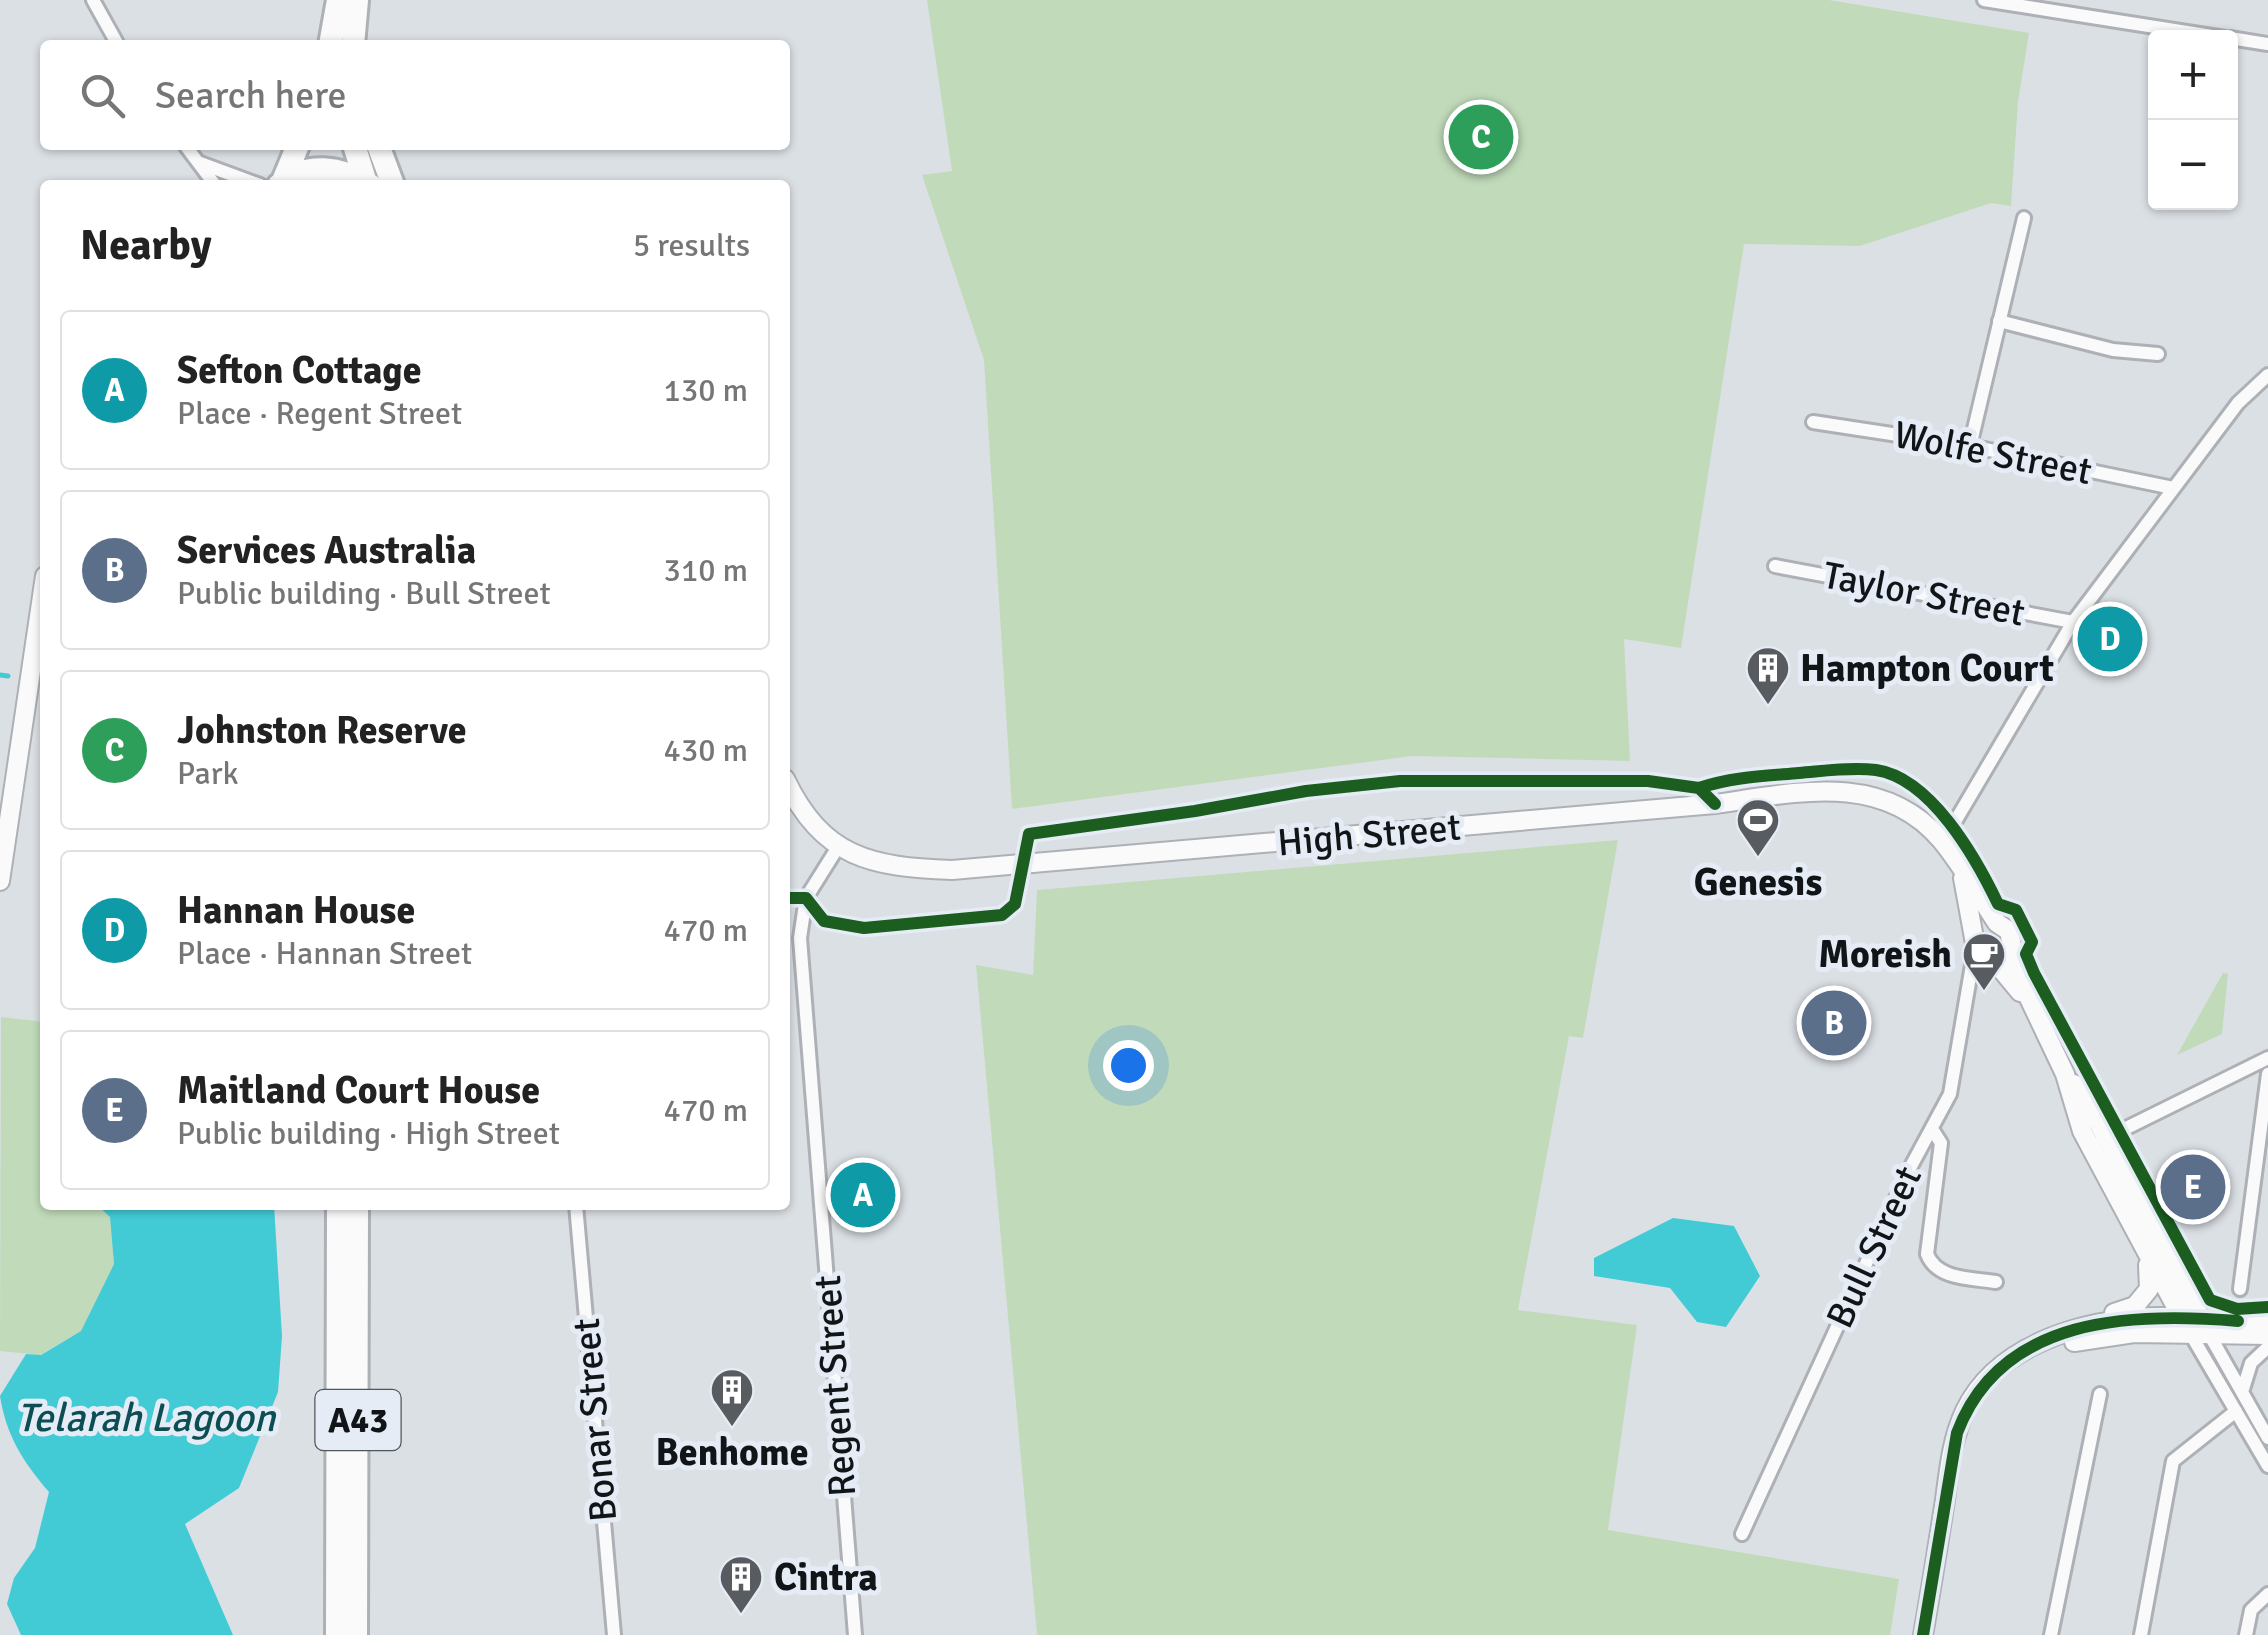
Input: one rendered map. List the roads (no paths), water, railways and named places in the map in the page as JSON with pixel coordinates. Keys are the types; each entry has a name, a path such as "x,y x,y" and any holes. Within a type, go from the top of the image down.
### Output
{"highway":[{"path":"331,40 338,0"},
{"path":"354,40 358,0"},
{"path":"358,0 363,40"},
{"path":"276,180 295,150"},
{"path":"356,150 367,180"},
{"path":"380,150 391,180"},
{"path":"284,180 323,168 362,180"},
{"name":"A43","path":"338,1210 338,1635"},
{"name":"A43","path":"356,1635 357,1210"}],"main road":[{"path":"0,881 40,610"},
{"name":"High Street","path":"790,788 808,820 854,856 886,865 952,870 1844,790 1875,796 1901,808 1943,842 1997,924"},
{"name":"High Street","path":"1961,868 1981,950"},
{"path":"2029,1002 1981,950 1982,926 1997,924 2010,934 2010,948 2029,1002 2196,1325"},
{"path":"1981,950 2002,958 2010,948"},
{"path":"1924,1635 1952,1450 1974,1396 1998,1369 2044,1340 2075,1324 2135,1306 2149,1289 2151,1280 2139,1241 2098,1141"},
{"path":"2139,1241 2196,1325"},
{"path":"1974,1396 2024,1359 2065,1344 2134,1332 2268,1319"},
{"path":"2044,1340 2103,1323 2196,1325 2268,1335"}],"street":[{"path":"93,0 115,40"},
{"path":"1984,0 2177,30"},
{"path":"2238,40 2268,44"},
{"path":"189,150 211,180"},
{"path":"200,163 260,180"},
{"path":"1970,446 2024,218"},
{"path":"2000,322 2114,350 2158,354"},
{"path":"1943,842 2073,622 2238,403 2268,375"},
{"name":"Wolfe Street","path":"1813,422 1970,446 2173,488"},
{"name":"Taylor Street","path":"1775,566 2073,622"},
{"name":"Regent Street","path":"838,847 806,898 800,938 855,1635"},
{"path":"790,898 806,898"},
{"name":"Bull Street","path":"1742,1534 1909,1170 1950,1094 1972,965 1981,950"},
{"path":"2098,1141 2268,1058"},
{"path":"2240,1289 2268,1074"},
{"path":"1932,1129 1941,1143 1927,1254 1932,1267 1942,1273 1996,1282"},
{"name":"Bonar Street","path":"576,1210 614,1635"},
{"path":"2196,1325 2243,1392 2268,1438"},
{"path":"2196,1325 2236,1411 2267,1461"},
{"path":"2243,1392 2246,1370 2268,1347"},
{"path":"2052,1635 2100,1394"},
{"path":"2141,1635 2173,1461 2236,1411"},
{"path":"2246,1635 2252,1610 2268,1594"}],"water":[{"name":"Telarah Lagoon","path":"102,1210 274,1210 282,1336 278,1392 239,1488 185,1524 233,1635 21,1635 7,1604 14,1578 35,1548 49,1492 17,1447 0,1396 26,1354 41,1355 81,1331 114,1264 110,1217"},
{"path":"1673,1218 1734,1226 1760,1276 1726,1327 1697,1322 1670,1288 1594,1276 1594,1258"}],"waterway":[{"path":"0,675 8,676"}],"place":[{"name":"Johnston Reserve","path":"1481,137"},
{"name":"Hannan House","path":"2110,639"},
{"name":"Hampton Court","path":"1768,706"},
{"name":"Genesis","path":"1758,858"},
{"name":"Moreish","path":"1984,992"},
{"name":"Services Australia","path":"1834,1023"},
{"name":"Maitland Court House","path":"2193,1187"},
{"name":"Sefton Cottage","path":"863,1195"},
{"name":"Benhome","path":"732,1428"},
{"name":"Cintra","path":"741,1615"}]}
